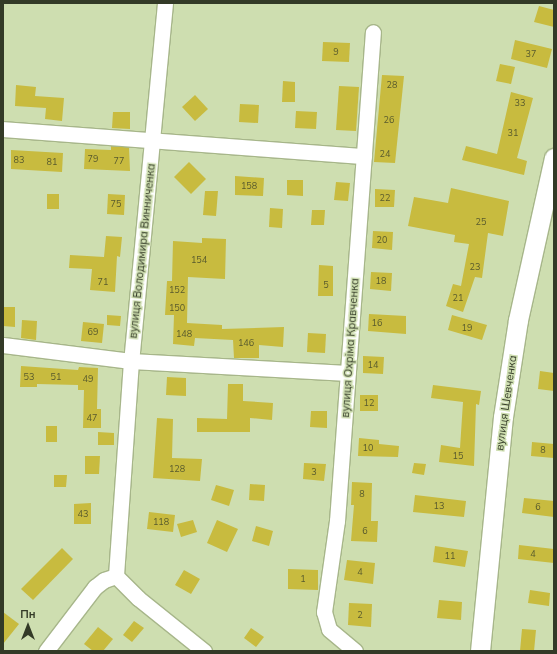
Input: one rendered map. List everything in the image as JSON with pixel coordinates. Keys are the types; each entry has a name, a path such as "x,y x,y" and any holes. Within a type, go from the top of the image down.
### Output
{"street":[{"name":"вулиця Володимира Винниченка","path":"116,576 131,361 165,3"},
{"name":"вулиця Охріма Кравченка","path":"355,651 329,629 324,612 337,521 373,32"},
{"path":"3,129 364,156"},
{"name":"вулиця Шевченка","path":"480,651 504,410 518,320 554,158"},
{"path":"3,345 131,361 348,372"},
{"path":"46,651 95,587 104,580 116,576 138,598 204,651"}],"building":[{"path":"539,6 554,10 554,27 534,22"},
{"path":"515,40 552,49 547,68 511,59"},
{"path":"323,42 350,43 349,62 322,61"},
{"path":"500,64 515,67 511,84 496,81"},
{"path":"382,75 404,76 395,163 374,162"},
{"path":"283,81 295,82 295,102 282,102"},
{"path":"16,85 36,87 35,96 64,98 62,121 45,119 46,108 15,106"},
{"path":"339,86 359,87 356,131 336,130"},
{"path":"511,92 533,98 517,158 527,161 524,175 462,160 466,146 497,154"},
{"path":"195,95 208,109 195,121 182,107"},
{"path":"240,104 259,105 258,123 239,122"},
{"path":"296,111 317,112 316,129 295,128"},
{"path":"113,112 130,112 130,129 112,128"},
{"path":"111,146 129,147 130,171 84,169 85,149 111,150"},
{"path":"11,150 63,153 62,172 11,169"},
{"path":"189,162 206,179 191,194 174,177"},
{"path":"235,176 264,178 263,196 235,195"},
{"path":"287,180 303,180 303,196 287,195"},
{"path":"336,182 350,183 348,201 334,200"},
{"path":"451,188 509,201 503,236 488,233 482,278 475,277 463,312 446,306 453,284 461,286 469,244 454,242 455,235 408,226 414,197 448,203"},
{"path":"375,189 395,190 394,207 375,207"},
{"path":"205,191 218,191 216,216 203,215"},
{"path":"47,194 59,194 59,209 47,209"},
{"path":"108,194 125,195 124,215 107,214"},
{"path":"270,208 283,209 282,228 269,227"},
{"path":"312,210 325,210 324,225 311,225"},
{"path":"373,231 393,232 392,250 372,248"},
{"path":"106,236 122,237 120,257 117,256 115,292 90,290 92,269 69,268 70,255 104,257"},
{"path":"202,238 226,239 225,279 188,277 187,323 222,325 222,329 284,327 283,347 259,345 259,358 234,358 233,340 195,338 194,346 173,344 174,315 165,315 167,281 172,281 173,241 202,243"},
{"path":"319,265 333,266 333,296 318,296"},
{"path":"371,272 392,273 391,291 370,289"},
{"path":"3,307 15,307 15,327 3,326"},
{"path":"369,314 406,316 406,334 368,331"},
{"path":"107,315 121,316 120,326 107,325"},
{"path":"452,315 487,325 482,340 448,330"},
{"path":"22,320 37,321 36,340 21,338"},
{"path":"83,322 104,324 102,343 81,341"},
{"path":"308,333 326,334 325,353 307,352"},
{"path":"363,356 384,357 383,374 363,373"},
{"path":"21,366 78,370 79,367 98,368 97,409 101,409 101,428 83,428 84,390 78,390 78,385 37,384 37,387 20,387"},
{"path":"540,371 554,373 554,391 538,389"},
{"path":"167,377 186,378 186,396 166,395"},
{"path":"228,384 243,384 243,401 273,403 272,420 250,418 250,432 197,432 197,418 227,419"},
{"path":"433,385 481,391 479,405 476,404 474,466 439,462 441,445 460,448 463,402 431,398"},
{"path":"360,395 378,395 378,411 360,411"},
{"path":"311,411 327,411 327,428 310,427"},
{"path":"157,418 173,419 172,458 202,459 200,481 153,478"},
{"path":"46,426 57,426 57,442 46,442"},
{"path":"98,432 114,433 114,445 98,445"},
{"path":"359,438 379,440 379,444 399,446 398,457 358,456"},
{"path":"532,442 554,444 554,458 531,456"},
{"path":"85,456 100,456 99,474 85,474"},
{"path":"304,463 326,464 324,481 303,479"},
{"path":"414,463 426,464 424,475 412,473"},
{"path":"54,475 67,475 66,487 54,487"},
{"path":"352,482 372,483 371,521 378,521 377,542 351,541 354,505 351,505"},
{"path":"250,484 265,485 264,501 249,500"},
{"path":"216,485 234,490 229,506 211,500"},
{"path":"415,495 466,501 464,517 413,512"},
{"path":"524,498 554,501 554,517 522,513"},
{"path":"91,503 91,524 74,524 74,504"},
{"path":"149,512 175,515 173,532 147,529"},
{"path":"193,520 197,532 181,537 177,524"},
{"path":"217,520 238,529 227,552 207,543"},
{"path":"256,526 273,531 269,546 252,541"},
{"path":"519,545 554,549 554,563 518,559"},
{"path":"435,546 468,551 465,567 433,562"},
{"path":"62,548 73,559 33,600 21,589"},
{"path":"347,560 375,563 373,584 344,580"},
{"path":"288,569 318,570 318,590 288,589"},
{"path":"184,570 200,579 191,594 175,585"},
{"path":"530,590 550,593 549,606 528,603"},
{"path":"439,600 462,602 461,620 437,618"},
{"path":"349,603 372,604 371,627 348,625"},
{"path":"3,612 19,624 3,644"},
{"path":"134,621 144,628 132,642 123,635"},
{"path":"98,627 113,639 103,651 93,651 84,644"},
{"path":"251,628 264,637 256,647 244,638"},
{"path":"522,629 536,630 534,651 520,651"}]}
